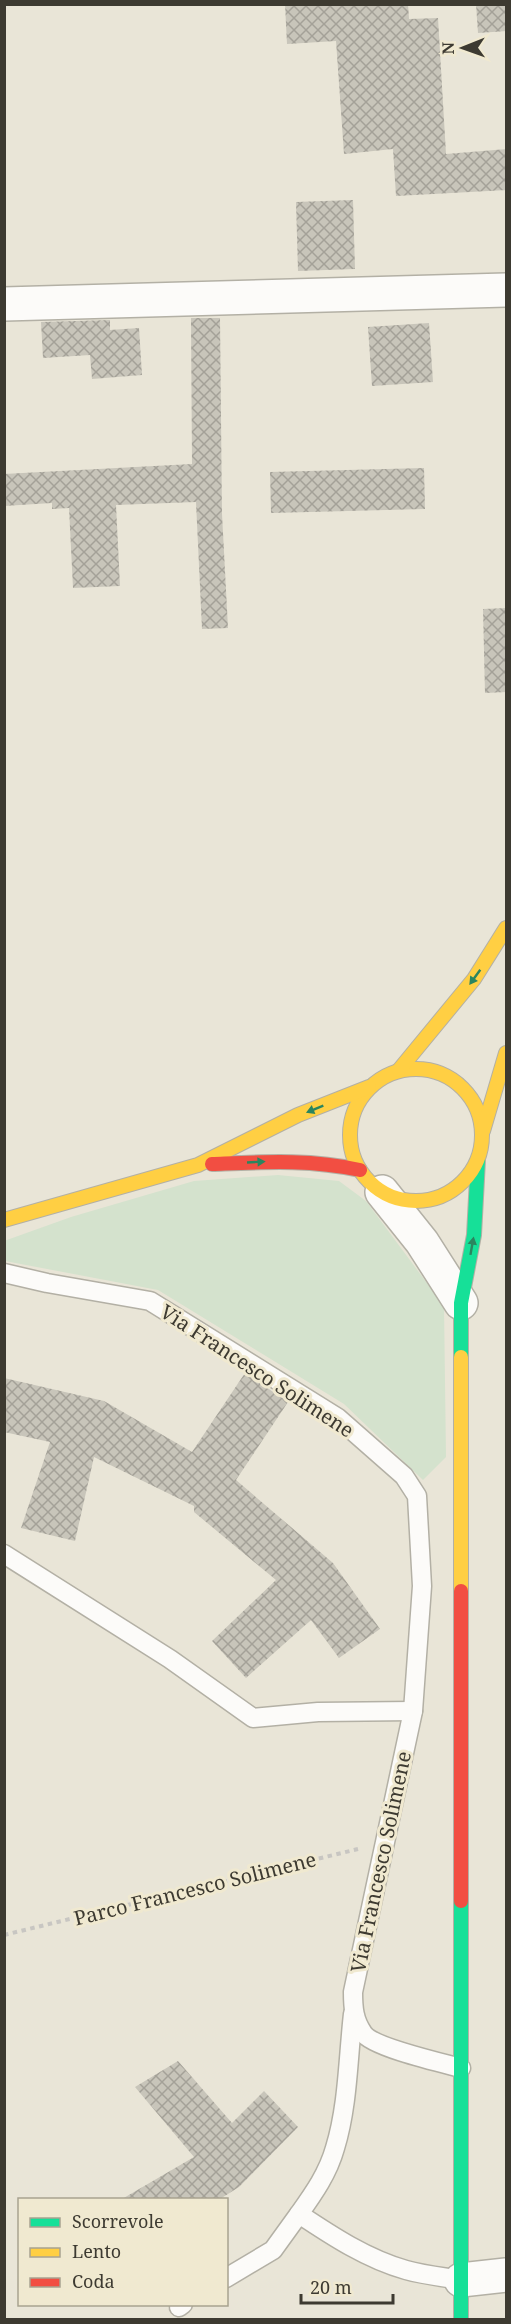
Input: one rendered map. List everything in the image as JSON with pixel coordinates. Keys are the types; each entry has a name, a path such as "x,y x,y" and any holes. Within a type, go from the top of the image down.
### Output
{"street":[{"path":"4,304 507,290"},
{"path":"399,1070 474,979 507,928"},
{"path":"461,2319 461,1303 474,1235 478,1160 483,1131 507,1053"},
{"path":"4,1220 198,1165 298,1115 369,1087 399,1070 428,1069 455,1080 469,1094 479,1112 483,1131"},
{"path":"369,1087 358,1102 351,1118 351,1145 371,1181 422,1242 461,1303"},
{"path":"198,1165 282,1161 328,1163 371,1181 403,1200 426,1201 448,1194 466,1179 478,1160"},
{"path":"461,2280 507,2275"}],"lane":[{"name":"Via Francesco Solimene","path":"4,1273 150,1302 338,1418 404,1476 417,1496 422,1586 413,1711 353,1992 353,2014 343,2110 335,2149 320,2185 273,2250 228,2277"},
{"path":"4,1554 170,1659 253,1718 318,1712 413,1711"},
{"path":"353,2014 364,2035 379,2044 461,2068"},
{"path":"299,2214 336,2238 377,2259 406,2270 461,2280"}],"path":[{"name":"Parco Francesco Solimene","path":"4,1935 385,1842"}],"green space":[{"path":"278,1175 339,1181 366,1201 444,1306 446,1457 423,1480 344,1404 158,1290 5,1261 4,1241 71,1217 194,1181"}],"building":[{"path":"285,4 408,4 409,19 438,18 446,154 507,149 507,190 396,196 393,149 344,154 336,41 287,44"},
{"path":"476,4 507,4 507,31 478,33"},
{"path":"353,200 355,269 298,271 296,202"},
{"path":"191,318 220,318 222,514 228,628 202,629 196,502 116,505 120,586 73,588 69,508 52,509 52,503 4,506 4,474 192,464"},
{"path":"110,320 110,330 139,328 142,375 92,379 90,355 43,358 41,322"},
{"path":"429,323 433,382 372,386 368,327"},
{"path":"424,468 425,509 271,513 270,472"},
{"path":"507,608 507,692 485,693 483,609"},
{"path":"245,1373 288,1402 236,1480 333,1563 380,1629 339,1658 311,1620 246,1678 212,1641 276,1580 194,1512 194,1506 94,1457 75,1541 21,1528 50,1442 4,1432 4,1378 104,1401 192,1452"},
{"path":"178,2061 232,2123 264,2091 298,2127 239,2187 222,2198 124,2198 194,2157 135,2087"}],"traffic: fast":[{"path":"461,1357 461,1303 474,1235 478,1160"},
{"path":"461,1901 461,2320"}],"traffic: slow":[{"path":"399,1070 474,979 506,928"},
{"path":"483,1131 506,1053"},
{"path":"416,1069 441,1074 463,1088 477,1110 482,1135 477,1160 463,1182 441,1196 416,1201 391,1196 369,1182 355,1160 350,1135 355,1110 369,1088 391,1074 416,1069"},
{"path":"4,1220 198,1165 298,1115 369,1087"},
{"path":"461,1357 461,1591"}],"traffic: jam":[{"path":"212,1164 304,1163 360,1170"},
{"path":"461,1591 461,1901"}]}
